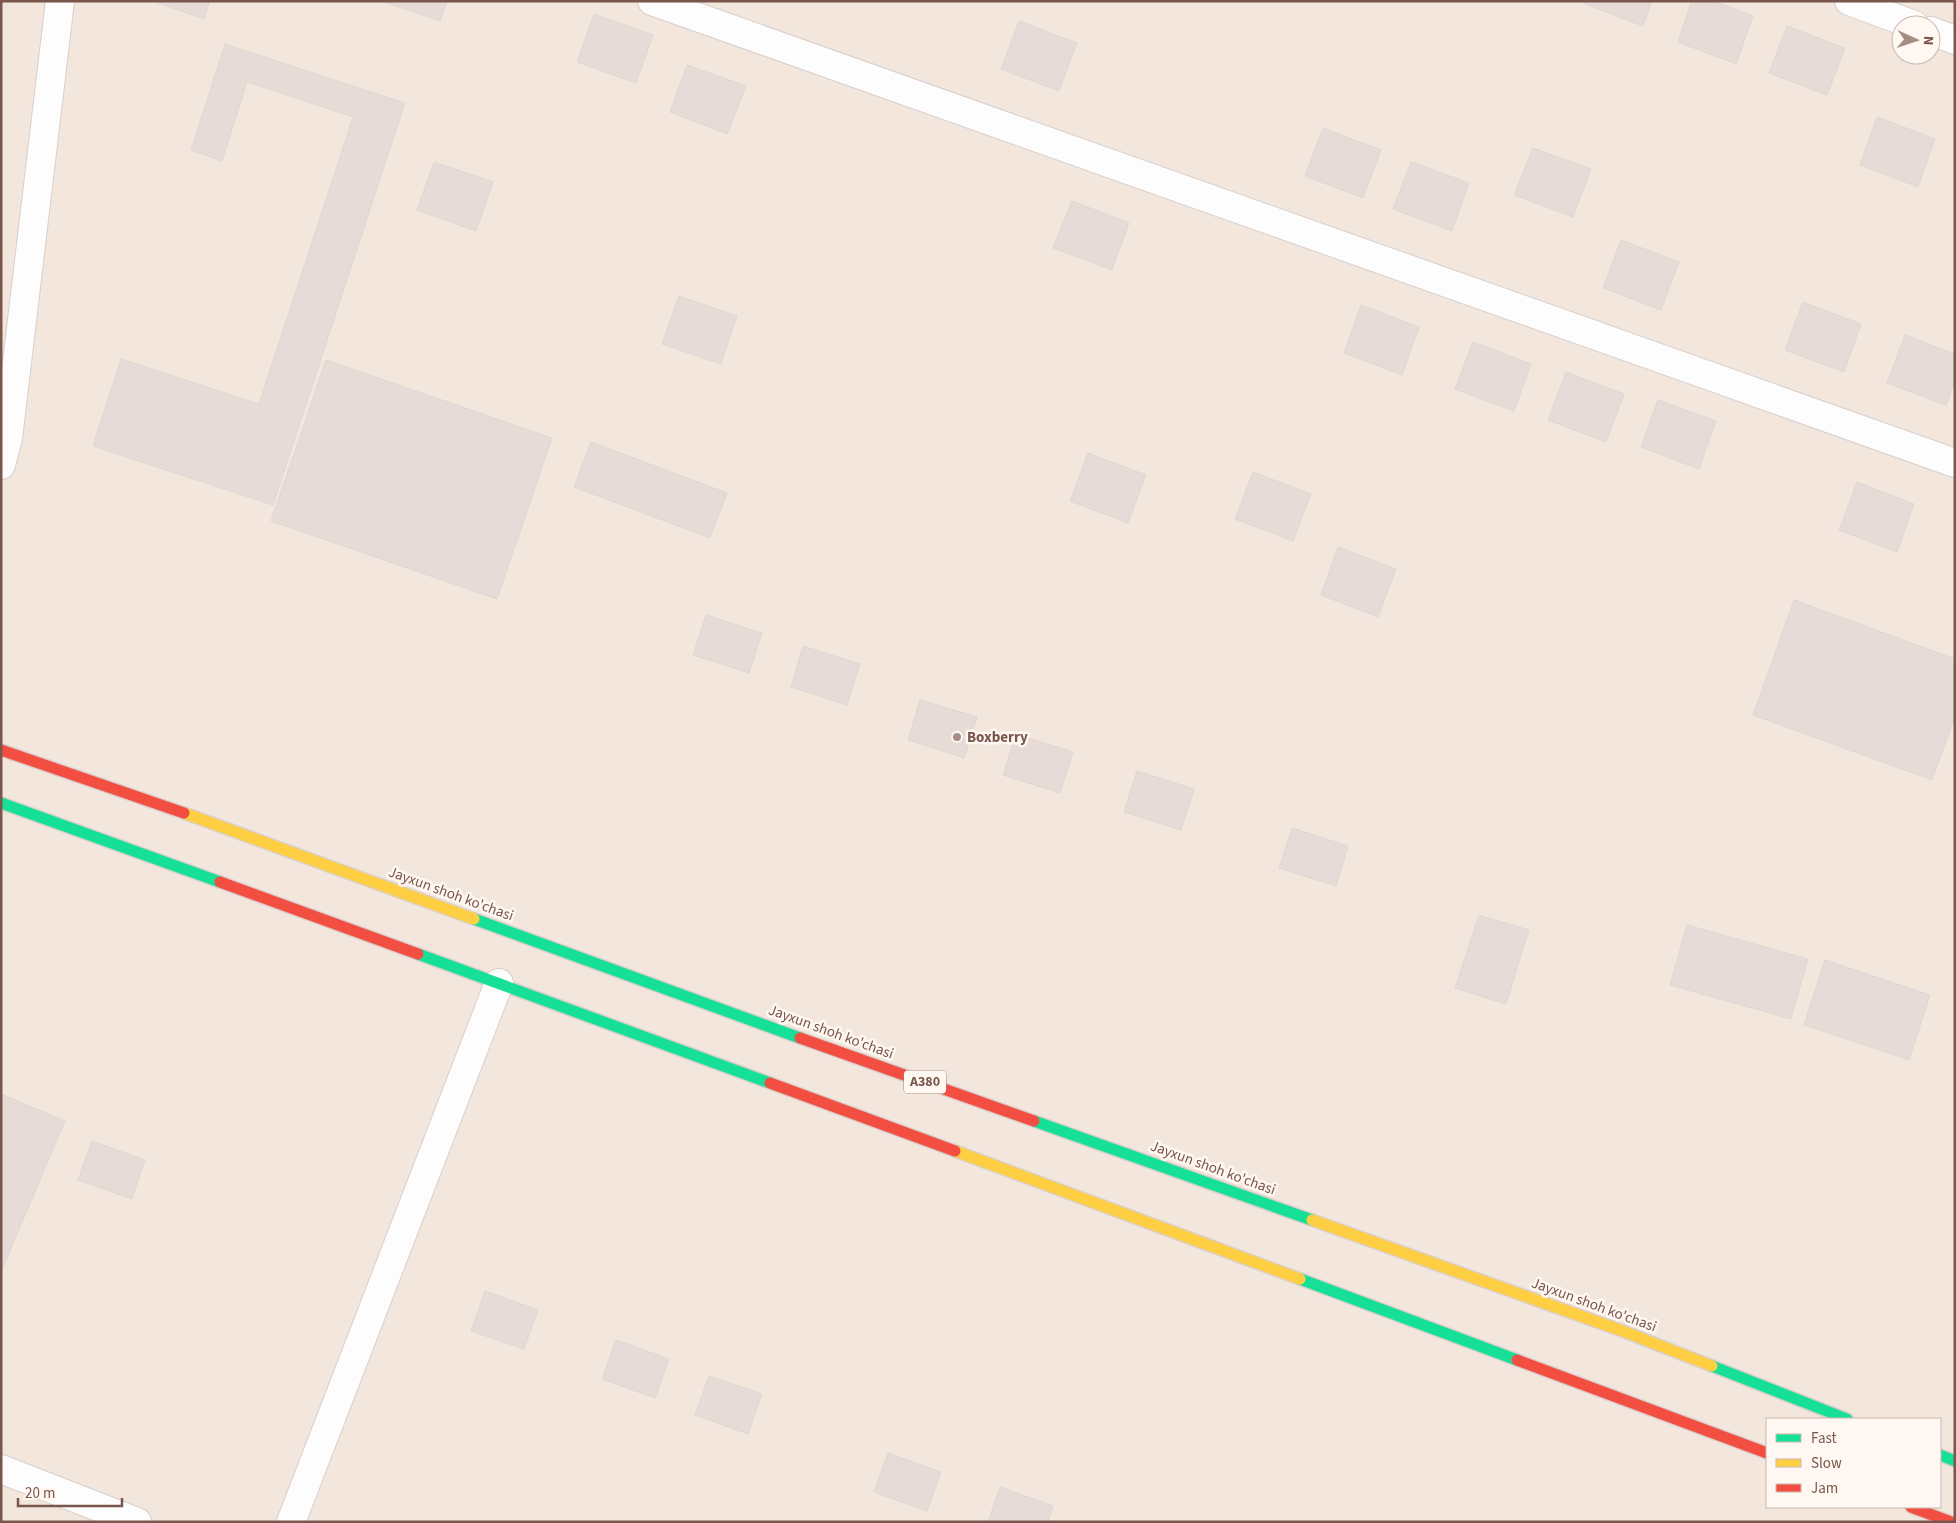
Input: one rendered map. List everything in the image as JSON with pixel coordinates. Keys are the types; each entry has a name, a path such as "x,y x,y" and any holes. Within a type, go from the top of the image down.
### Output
{"highway":[{"name":"Jayxun shoh ko'chasi","path":"1,750 195,817 790,1034 1620,1330 1844,1418"},
{"path":"1,803 499,983 1184,1235 1766,1453"},
{"path":"1941,1455 1955,1461"},
{"path":"1913,1508 1951,1522"}],"street":[{"path":"1,465 8,438 60,1"},
{"path":"652,1 1955,463"},
{"path":"1849,1 1891,17"},
{"path":"1941,35 1955,40"},
{"path":"290,1522 499,983"},
{"path":"1,1469 136,1522"}],"shaded area":[{"path":"1,1 1955,1 1955,1522 1,1522"}],"building":[{"path":"153,1 210,1 204,19"},
{"path":"381,1 447,1 440,21"},
{"path":"1586,1 1652,1 1643,26 1585,4"},
{"path":"1692,1 1714,1 1753,16 1736,64 1678,42"},
{"path":"594,14 653,35 636,83 577,62"},
{"path":"1019,21 1077,43 1059,91 1001,69"},
{"path":"1787,26 1845,48 1827,95 1769,73"},
{"path":"225,44 405,103 273,505 93,446 121,359 259,404 353,117 247,82 222,161 191,150"},
{"path":"687,65 746,86 727,134 670,112"},
{"path":"1877,117 1935,139 1918,187 1860,165"},
{"path":"1323,128 1381,150 1363,198 1305,176"},
{"path":"1533,148 1591,169 1573,217 1514,195"},
{"path":"434,162 493,182 476,231 417,210"},
{"path":"1411,162 1469,183 1452,231 1393,209"},
{"path":"1072,201 1129,223 1112,270 1053,248"},
{"path":"1621,240 1679,262 1661,310 1603,288"},
{"path":"679,296 737,316 721,364 662,344"},
{"path":"1803,302 1861,324 1844,372 1785,350"},
{"path":"1361,305 1419,327 1402,375 1344,353"},
{"path":"1905,335 1955,354 1955,380 1946,405 1887,383"},
{"path":"1473,342 1531,364 1514,411 1455,389"},
{"path":"326,360 552,438 497,599 271,521"},
{"path":"1566,372 1624,394 1606,442 1548,420"},
{"path":"1658,400 1716,421 1699,469 1641,447"},
{"path":"591,442 727,493 710,538 574,487"},
{"path":"1088,453 1146,475 1128,523 1070,501"},
{"path":"1253,472 1311,494 1293,541 1235,519"},
{"path":"1857,482 1914,504 1897,552 1839,530"},
{"path":"1338,547 1396,569 1378,617 1321,595"},
{"path":"1794,600 1955,659 1955,717 1932,780 1753,715"},
{"path":"706,615 762,633 749,673 693,655"},
{"path":"803,646 860,664 847,705 791,687"},
{"path":"920,700 977,717 964,758 908,740"},
{"path":"1016,734 1073,752 1060,793 1003,775"},
{"path":"1137,771 1194,789 1181,830 1124,812"},
{"path":"1292,828 1348,846 1336,886 1279,868"},
{"path":"1479,915 1529,930 1506,1004 1455,988"},
{"path":"1687,925 1808,959 1791,1019 1670,985"},
{"path":"1825,960 1930,995 1909,1060 1804,1025"},
{"path":"1,1094 65,1121 3,1267 1,1266"},
{"path":"92,1141 145,1160 132,1199 78,1180"},
{"path":"485,1291 538,1310 524,1349 471,1331"},
{"path":"616,1340 669,1359 655,1398 602,1379"},
{"path":"709,1376 762,1394 748,1434 695,1415"},
{"path":"888,1453 941,1472 927,1511 874,1492"},
{"path":"1000,1487 1053,1506 1048,1522 988,1522"}],"traffic: fast":[{"path":"1,803 220,882"},
{"path":"474,919 800,1038"},
{"path":"418,954 770,1083"},
{"path":"1034,1121 1312,1220"},
{"path":"1300,1279 1517,1360"},
{"path":"1712,1366 1844,1418"},
{"path":"1941,1455 1955,1461"}],"traffic: slow":[{"path":"184,813 474,919"},
{"path":"955,1151 1300,1279"},
{"path":"1312,1220 1620,1330 1712,1366"}],"traffic: jam":[{"path":"1,750 184,813"},
{"path":"220,882 418,954"},
{"path":"800,1038 1034,1121"},
{"path":"770,1083 955,1151"},
{"path":"1517,1360 1766,1453"},
{"path":"1914,1508 1951,1522"}],"place":[{"name":"Boxberry","path":"957,737"}]}
